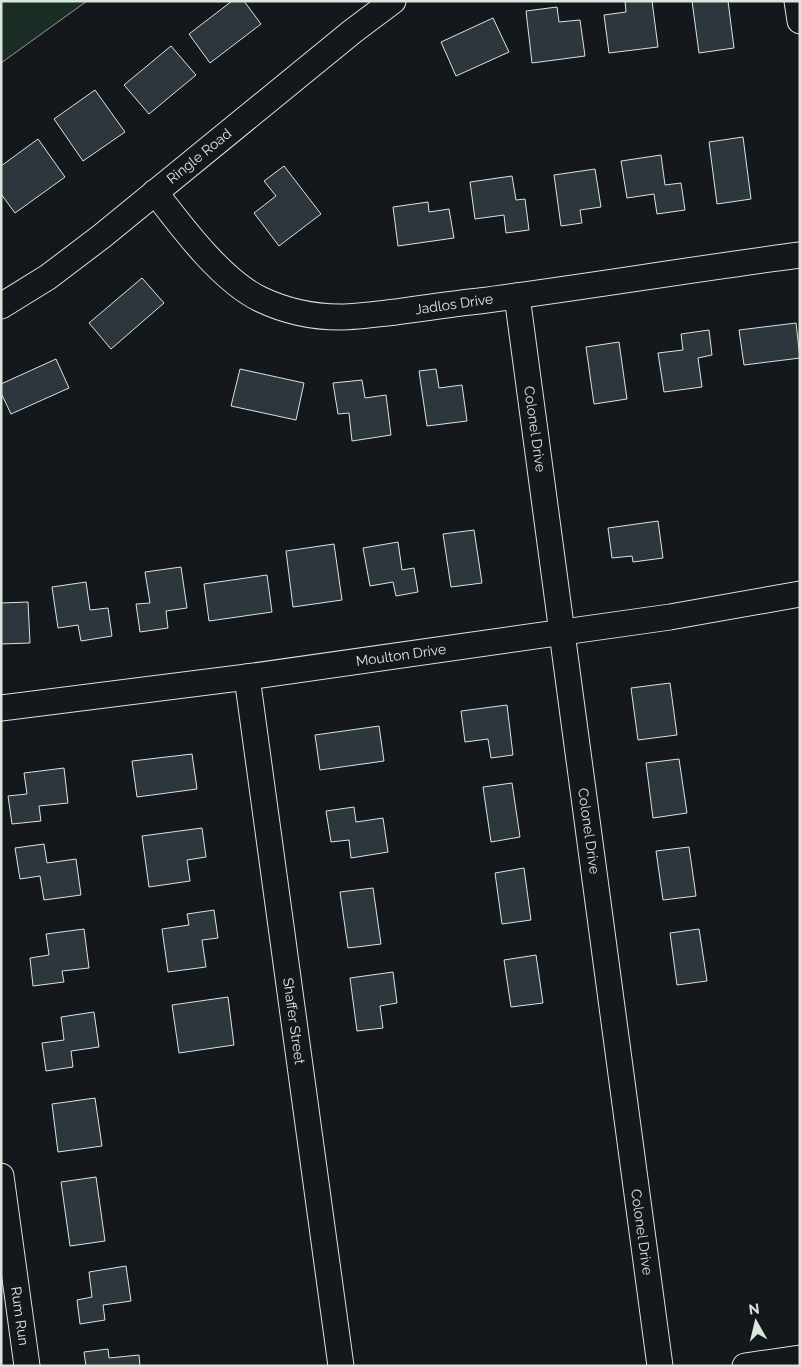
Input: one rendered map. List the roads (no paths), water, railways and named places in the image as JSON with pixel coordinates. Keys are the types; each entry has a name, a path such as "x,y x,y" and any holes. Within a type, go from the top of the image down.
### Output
{"street":[{"name":"Ringle Road","path":"1,306 48,278 102,236 353,31 393,1"},
{"path":"797,1 800,21"},
{"name":"Jadlos Drive","path":"156,192 180,224 219,268 244,290 259,299 290,312 307,315 341,317 375,315 800,255"},
{"name":"Colonel Drive","path":"517,296 660,1366"},
{"name":"Moulton Drive","path":"1,708 247,677 670,617 800,594"},
{"name":"Shaffer Street","path":"247,677 341,1366"},
{"name":"Rum Run","path":"1,1176 27,1366"},
{"path":"745,1366 800,1358"}]}
